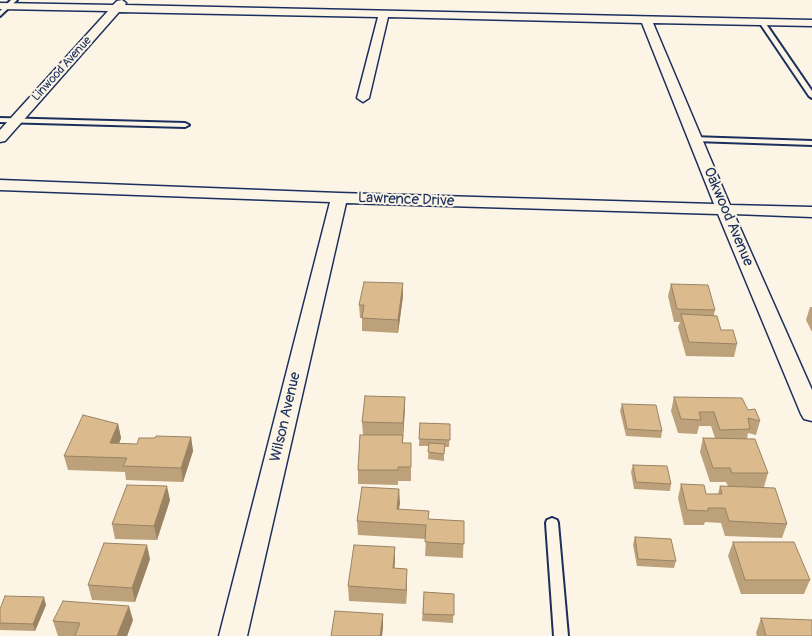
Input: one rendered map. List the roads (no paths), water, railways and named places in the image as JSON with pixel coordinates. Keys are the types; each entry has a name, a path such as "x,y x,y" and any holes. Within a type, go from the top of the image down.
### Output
{"street":[{"path":"8,4 120,4 384,13 812,23"},
{"name":"Linwood Avenue","path":"0,138 120,4"},
{"path":"363,98 384,13"},
{"name":"Oakwood Avenue","path":"646,19 724,210 812,414"},
{"name":"Lawrence Drive","path":"0,185 340,198 812,212"},
{"name":"Wilson Avenue","path":"233,636 340,198"}],"lane":[{"path":"0,14 8,4"},
{"path":"762,22 812,96"},
{"path":"0,120 185,125"},
{"path":"695,139 812,143"},
{"path":"552,523 561,636"}]}
